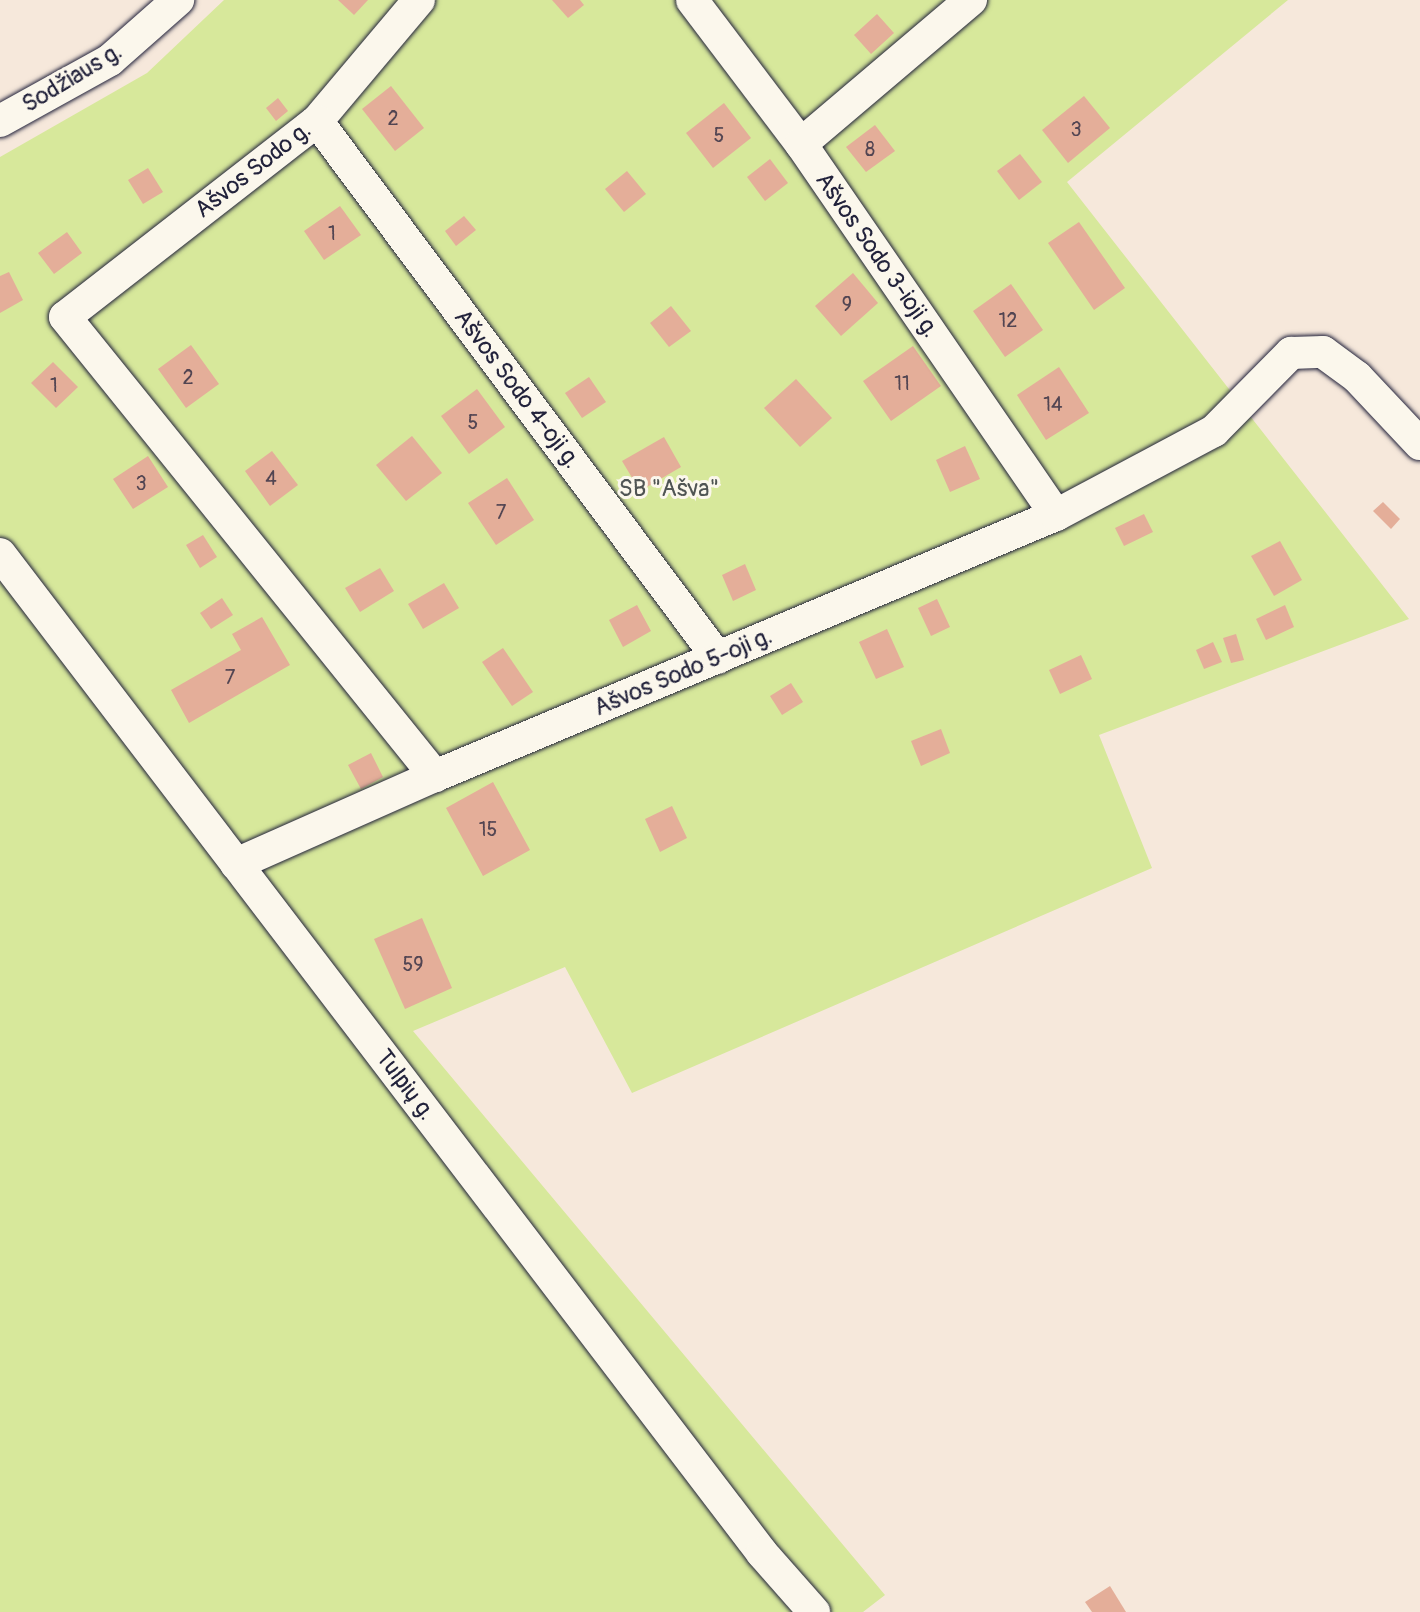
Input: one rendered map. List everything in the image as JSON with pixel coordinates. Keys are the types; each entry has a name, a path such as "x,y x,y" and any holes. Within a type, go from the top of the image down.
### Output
{"street":[{"name":"Sodžiaus g.","path":"0,121 110,60 178,0"},
{"name":"Ašvos Sodo g.","path":"419,0 317,121 65,317 435,776"},
{"name":"Ašvos Sodo 3-ioji g.","path":"692,0 801,144 1056,515"},
{"path":"801,144 971,0"},
{"name":"Ašvos Sodo 4-oji g.","path":"317,121 718,658"},
{"name":"Ašvos Sodo 5-oji g.","path":"236,864 435,776 1056,515 1214,431 1291,353 1323,352 1357,377 1420,444"},
{"name":"Tulpių g.","path":"0,554 754,1542 814,1612"}],"green space":[{"name":"SB \"Ašva\"","path":"224,0 1288,0 1067,182 1409,619 1099,735 1152,868 632,1093 565,967 413,1031 885,1595 863,1612 0,1612 0,157 147,73"}],"building":[{"path":"338,0 368,0 354,15"},
{"path":"552,0 580,0 584,5 568,18"},
{"path":"877,14 894,33 871,54 854,35"},
{"path":"391,86 424,128 395,151 362,109"},
{"path":"1084,96 1110,128 1068,163 1042,130"},
{"path":"278,98 288,111 276,121 266,108"},
{"path":"724,103 751,138 713,168 686,133"},
{"path":"875,125 895,151 866,172 846,147"},
{"path":"1020,154 1042,182 1019,200 997,171"},
{"path":"770,159 788,183 765,201 747,177"},
{"path":"148,168 163,192 143,204 128,180"},
{"path":"627,171 646,194 624,212 605,189"},
{"path":"340,206 361,235 324,260 304,231"},
{"path":"464,216 476,230 456,246 445,231"},
{"path":"1079,222 1125,288 1094,310 1048,243"},
{"path":"67,232 82,253 54,274 38,253"},
{"path":"9,272 23,300 0,313 0,276"},
{"path":"853,273 878,303 841,336 815,306"},
{"path":"1011,284 1043,330 1005,357 973,311"},
{"path":"671,306 691,331 669,347 650,323"},
{"path":"191,345 219,384 186,408 158,369"},
{"path":"913,346 941,386 891,421 863,381"},
{"path":"53,362 78,387 56,408 31,383"},
{"path":"1059,367 1089,413 1046,440 1017,395"},
{"path":"589,377 606,402 582,418 565,393"},
{"path":"796,379 832,418 800,447 764,408"},
{"path":"477,389 505,427 469,454 441,416"},
{"path":"412,436 442,473 406,501 376,465"},
{"path":"664,437 681,467 640,491 622,461"},
{"path":"965,446 980,479 950,492 936,460"},
{"path":"272,451 298,485 270,506 245,471"},
{"path":"148,456 168,487 133,509 113,479"},
{"path":"507,478 534,520 496,545 468,503"},
{"path":"1383,502 1400,519 1391,529 1373,511"},
{"path":"1144,514 1153,532 1124,546 1115,528"},
{"path":"203,535 217,557 200,568 186,545"},
{"path":"1280,541 1302,580 1274,596 1251,556"},
{"path":"745,564 756,590 733,601 722,575"},
{"path":"380,568 394,591 360,612 345,588"},
{"path":"444,583 459,608 423,629 408,604"},
{"path":"222,598 233,615 211,629 200,613"},
{"path":"937,599 950,627 931,636 918,608"},
{"path":"637,605 651,631 623,647 609,620"},
{"path":"1285,605 1294,627 1266,640 1256,619"},
{"path":"262,617 290,665 189,723 171,690 241,650 232,634"},
{"path":"887,629 904,667 876,679 859,642"},
{"path":"1236,634 1244,660 1231,663 1223,638"},
{"path":"1213,642 1222,662 1204,669 1196,650"},
{"path":"503,648 533,692 512,706 482,662"},
{"path":"1081,655 1092,679 1060,694 1049,670"},
{"path":"791,683 803,702 782,715 770,696"},
{"path":"941,729 950,753 921,766 911,741"},
{"path":"371,753 383,777 361,789 348,765"},
{"path":"493,782 530,850 483,876 446,808"},
{"path":"672,806 687,838 660,852 645,819"},
{"path":"422,918 452,988 405,1009 374,939"},
{"path":"1110,1586 1126,1612 1092,1612 1085,1602"}]}
